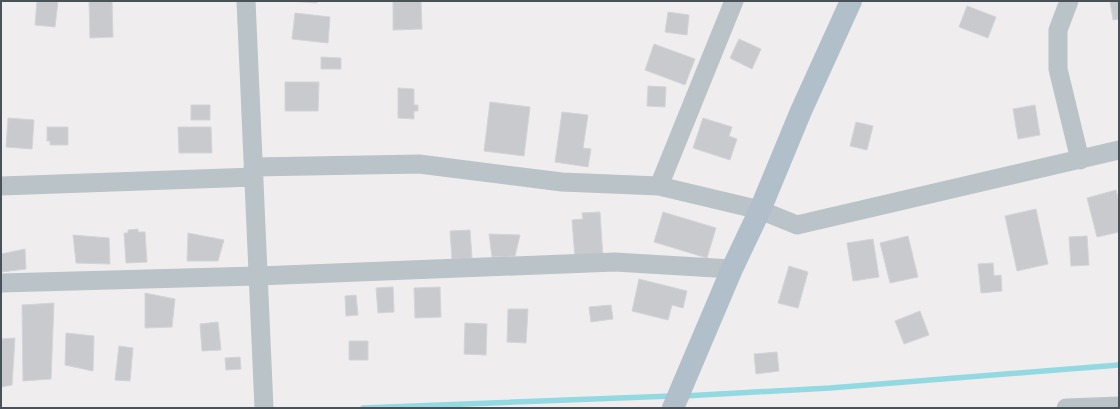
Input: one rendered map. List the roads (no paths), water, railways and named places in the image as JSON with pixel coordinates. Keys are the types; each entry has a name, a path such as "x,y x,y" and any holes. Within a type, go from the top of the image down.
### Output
{"main road":[{"path":"674,407 732,268 760,210 800,111 851,1"}],"street":[{"path":"246,1 264,405"},
{"path":"659,186 734,1"},
{"path":"1068,1 1058,30 1058,69 1080,160"},
{"path":"1,186 419,164 562,182 659,186 760,210 797,225 1119,150"},
{"path":"1,283 258,276 615,262 732,268"},
{"path":"1066,408 1119,406"}],"waterway":[{"path":"684,396 830,388 1119,365"},
{"path":"363,408 672,396"}]}
